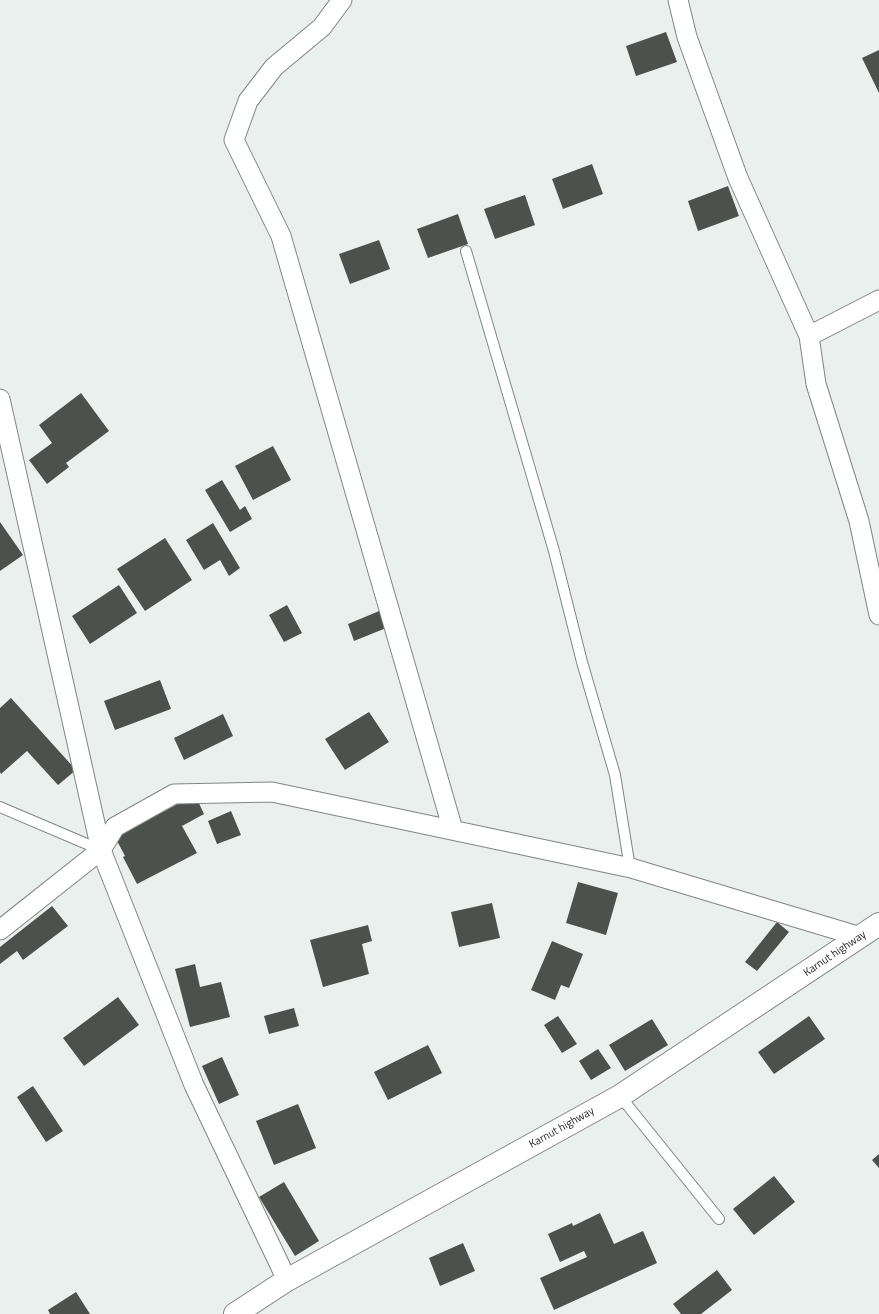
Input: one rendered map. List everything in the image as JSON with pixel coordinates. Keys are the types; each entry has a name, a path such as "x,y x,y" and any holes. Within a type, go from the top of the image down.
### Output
{"main road":[{"name":"Karnut highway","path":"235,1314 288,1280 620,1096 879,924"}],"street":[{"path":"342,0 322,27 274,67 248,101 234,140 281,236 453,830"},
{"path":"678,0 687,37 738,178 809,336 816,384 860,522 879,615"},
{"path":"809,336 879,300"},
{"path":"0,399 101,850 194,1085 288,1280"},
{"path":"0,930 101,850 115,827 174,794 272,792 630,868 861,937"}],"lane":[{"path":"466,251 554,551 582,662 615,775 630,868"},
{"path":"0,807 101,850"},
{"path":"620,1096 719,1219"}],"building":[{"path":"666,32 677,62 636,76 626,46"},
{"path":"879,50 879,93 862,58"},
{"path":"592,164 603,194 563,209 552,179"},
{"path":"728,186 739,216 698,231 688,201"},
{"path":"525,195 535,225 495,239 484,209"},
{"path":"458,214 468,244 428,258 417,229"},
{"path":"379,240 390,269 350,284 339,254"},
{"path":"81,393 109,431 66,463 69,467 47,484 29,460 52,443 39,425"},
{"path":"273,446 291,480 253,500 235,466"},
{"path":"222,480 240,510 245,506 252,519 230,532 205,490"},
{"path":"0,522 23,555 0,571"},
{"path":"213,523 240,568 229,576 220,560 204,570 186,540"},
{"path":"165,538 192,580 145,611 117,569"},
{"path":"119,585 137,613 90,644 72,616"},
{"path":"287,605 302,633 284,642 269,615"},
{"path":"384,609 391,626 354,641 348,624"},
{"path":"160,680 171,709 115,730 104,701"},
{"path":"11,698 76,770 58,785 27,751 1,774 0,708"},
{"path":"369,712 389,742 345,770 325,739"},
{"path":"223,714 233,736 184,760 174,738"},
{"path":"195,795 204,814 182,826 197,853 137,884 123,857 125,856 115,837"},
{"path":"231,811 241,835 217,844 208,821"},
{"path":"578,882 618,893 606,935 566,923"},
{"path":"492,903 500,938 459,947 451,912"},
{"path":"52,906 68,926 23,960 17,951 0,964 0,947"},
{"path":"777,922 789,932 757,971 745,962"},
{"path":"368,925 372,941 362,944 369,974 323,987 310,940"},
{"path":"552,941 583,954 569,988 561,985 555,1000 531,990"},
{"path":"195,964 200,987 221,982 230,1017 190,1027 175,969"},
{"path":"118,997 139,1025 84,1066 63,1038"},
{"path":"294,1008 299,1026 269,1034 264,1016"},
{"path":"558,1016 577,1044 562,1053 544,1025"},
{"path":"809,1016 825,1039 774,1074 758,1052"},
{"path":"652,1019 668,1045 625,1071 609,1045"},
{"path":"428,1045 442,1073 388,1100 374,1072"},
{"path":"598,1049 611,1068 591,1080 579,1061"},
{"path":"222,1057 239,1095 219,1104 202,1066"},
{"path":"33,1086 63,1131 46,1142 17,1097"},
{"path":"298,1104 316,1148 274,1165 256,1121"},
{"path":"879,1154 879,1168 872,1160"},
{"path":"774,1176 795,1202 754,1235 733,1209"},
{"path":"284,1182 319,1241 295,1256 259,1197"},
{"path":"600,1213 614,1244 643,1231 657,1263 554,1310 540,1278 587,1257 584,1251 560,1262 548,1234 572,1223 573,1226"},
{"path":"463,1243 475,1271 440,1286 429,1258"},
{"path":"717,1270 732,1290 701,1314 681,1314 673,1304"},
{"path":"76,1292 90,1314 50,1314 48,1310"}]}
